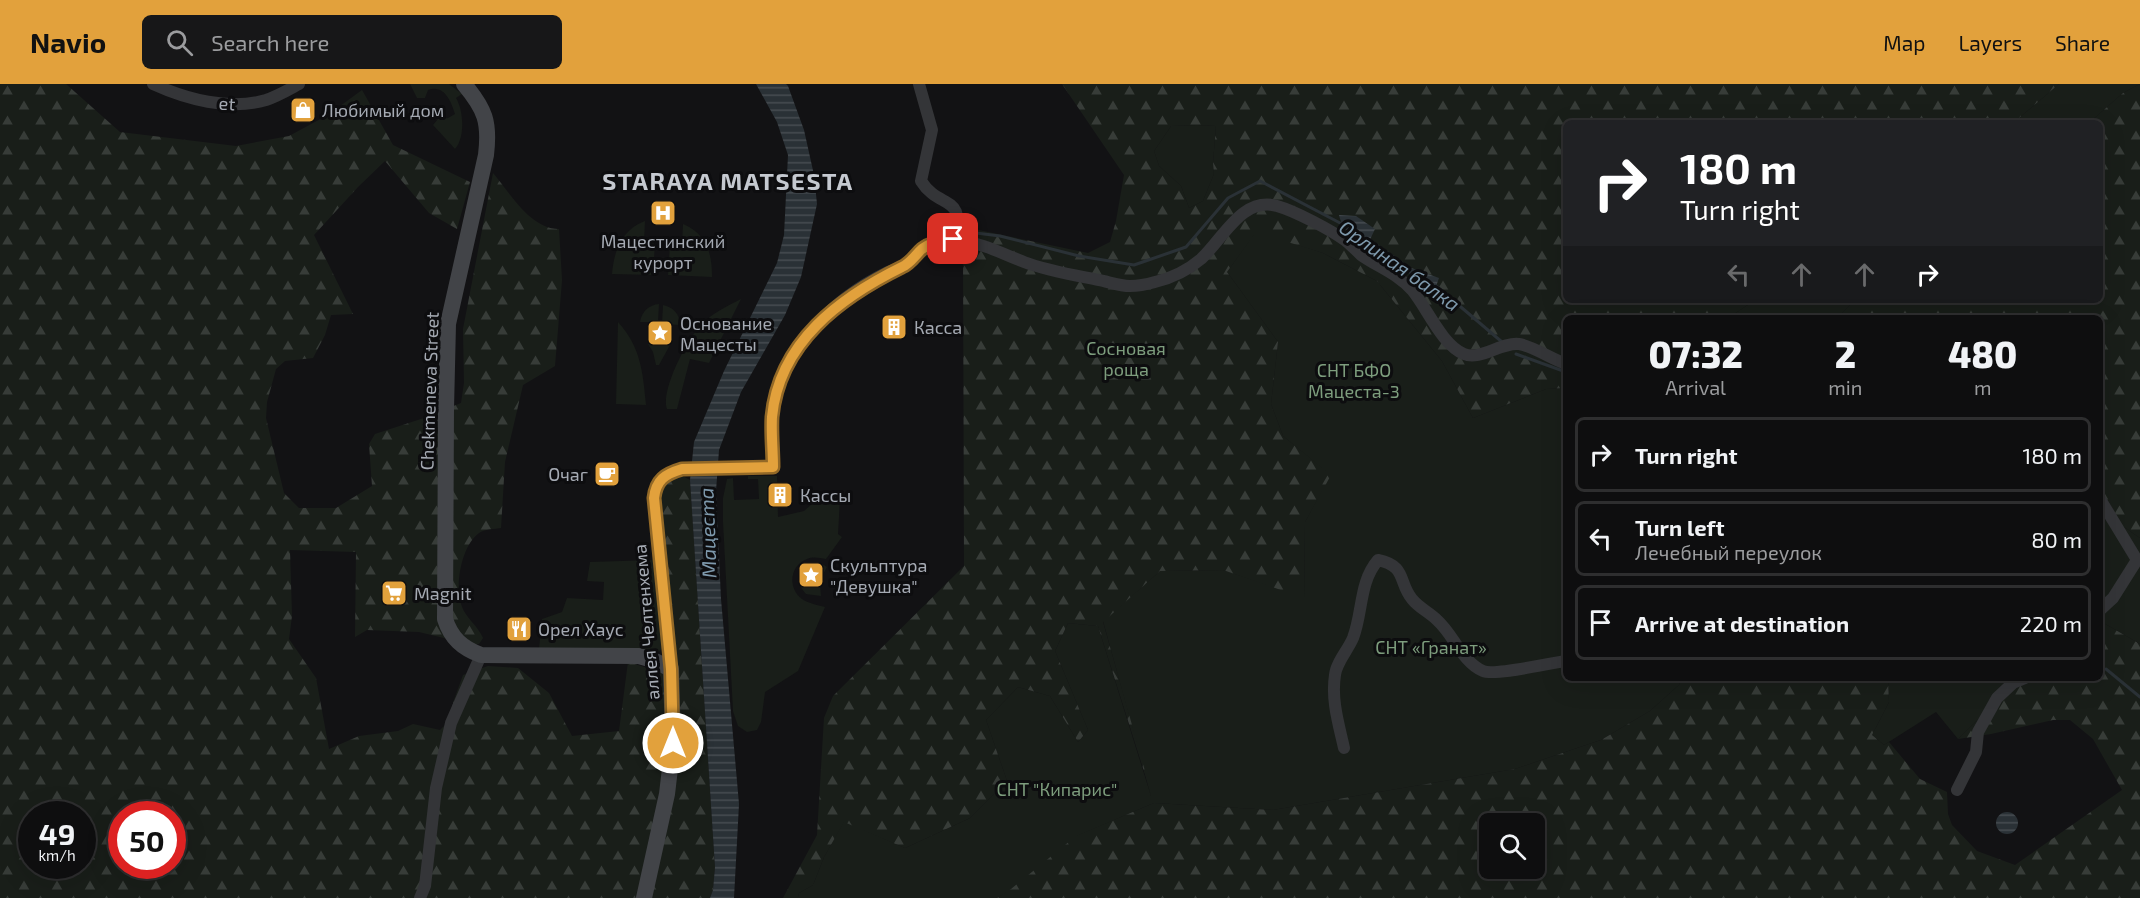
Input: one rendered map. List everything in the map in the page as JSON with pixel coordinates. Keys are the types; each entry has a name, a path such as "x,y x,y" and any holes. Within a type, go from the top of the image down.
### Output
{"main road":[{"name":"Chekmeneva Street","path":"464,84 482,110 488,130 486,155 448,324 445,419 445,619 449,632 458,643 481,655"},
{"path":"481,655 639,656 671,669"},
{"name":"аллея Челтенхема","path":"644,898 667,794 673,743 671,669"}],"street":[{"name":"et","path":"153,84 171,92 217,103 237,105 278,96 299,84"},
{"path":"919,84 932,130 921,181 956,211 959,218 953,239 978,244 1028,263 1068,274 1130,286 1155,282 1180,274 1199,261 1237,218 1250,208 1261,204 1275,205 1344,240 1363,256 1388,270 1410,288 1449,342 1462,354 1471,356 1512,344 1522,344 1563,363"},
{"name":"аллея Челтенхема","path":"671,669 654,498 657,484 669,473 684,468 773,467 772,418 776,396 785,372 801,343 818,323 853,293 910,262 923,248 940,241 953,239"},
{"path":"2103,504 2138,560 2113,598 2103,607"},
{"path":"1344,748 1335,707 1335,673 1350,647 1359,622 1363,589 1369,570 1378,560 1390,563 1402,576 1410,597 1418,606 1438,620 1467,659 1485,672 1502,672 1563,662"},
{"path":"420,898 425,886 436,788 451,723 481,655"},
{"path":"1957,790 1976,752 1978,732 1997,698 2018,681"}],"green space":[{"path":"0,84 66,84 120,132 236,146 289,136 328,115 362,90 393,145 470,182 457,229 429,213 385,161 314,235 353,314 331,315 325,335 313,358 285,361 276,369 267,402 266,418 284,493 299,508 336,508 372,486 369,444 375,434 461,403 464,383 463,329 493,173 530,217 539,223 559,229 562,280 555,366 523,385 505,462 501,528 479,533 468,547 461,567 459,589 462,607 483,638 479,644 473,645 419,632 367,630 355,637 356,552 290,550 292,616 289,639 316,678 329,749 359,736 398,731 413,724 440,730 448,722 463,675 488,666 518,668 549,693 572,736 619,731 628,662 670,675 658,499 663,483 677,473 690,480 715,867 710,898 0,898"},
{"path":"410,84 449,84 462,94 456,98 461,110 462,131 455,149 433,125 438,119 448,118 455,114 446,95 434,89 428,90 425,98 417,98"},
{"name":"Сосновая роща","path":"1062,84 2059,84 2017,120 1563,120 1563,303 1750,303 1734,314 1563,315 1563,388 1546,389 1473,418 1442,361 1377,281 1323,253 1256,232 1227,272 1278,342 1271,404 1283,436 1331,475 1305,522 1304,598 1223,570 1160,571 1103,622 1154,803 1098,626 1068,623 1055,651 1088,730 1078,742 1050,696 1018,687 986,720 1007,781 970,818 905,848 844,822 824,857 813,885 799,893 798,898 783,898 817,835 824,718 833,696 964,566 963,251 938,228 945,223 1088,253 1110,242 1124,175","holes":["1171,126 1216,126 1214,174 1203,201 1189,208 1181,186 1159,166 1154,151"]},
{"path":"2059,84 2140,84 2123,93 2092,120 2017,120"},
{"path":"2140,84 2140,538 2103,511 2103,315 1840,315 1852,303 2103,303 2103,120 2092,120 2123,93"},
{"path":"1171,126 1216,126 1214,174 1203,201 1189,208 1181,186 1159,166 1154,151"},
{"path":"645,221 644,242 655,243 653,275 612,274 620,242 630,230"},
{"path":"683,224 703,239 711,260 712,277 668,275 670,244 682,244"},
{"name":"СНТ «Гранат»","path":"1256,231 1323,253 1377,281 1442,361 1473,418 1546,389 1563,388 1563,681 1681,681 1650,711 1601,740 1515,769 1273,810 1154,803 1077,836 1496,884 1508,879 1545,879 1545,871 1619,894 1089,898 1011,890 997,898 798,898 799,893 813,885 824,857 844,821 905,848 970,818 1007,781 986,720 1018,687 1050,696 1078,742 1088,730 1055,651 1068,623 1098,626 1151,796 1103,621 1160,571 1223,570 1304,597 1305,522 1330,475 1283,436 1271,404 1278,342 1227,272"},
{"path":"741,299 709,363 690,359 677,409 667,409 666,401 671,378 696,331 710,317"},
{"path":"1750,303 1852,303 1840,315 1688,315 1695,313 1734,314"},
{"path":"659,304 658,322 640,322 647,309"},
{"path":"663,305 675,312 680,325 662,324"},
{"path":"618,322 632,341 640,361 646,405 616,404"},
{"path":"648,344 670,345 659,365 656,365 653,352"},
{"path":"748,476 777,476 778,517 804,511 820,497 836,496 836,499 840,499 838,534 842,537 826,559 809,558 801,562 794,571 792,577 797,594 807,602 825,607 798,671 765,692 761,722 757,730 747,732 738,726 733,711 723,498 727,479 733,478 734,500 759,499 758,479 748,479"},
{"path":"2103,511 2140,538 2140,644 2103,623"},
{"path":"653,560 662,649 657,653 539,649 542,619 562,612 567,598 603,600 604,582 587,581 590,562"},
{"path":"811,563 827,567 821,578 808,571 803,578 806,585 820,584 821,596 806,594 800,586 800,573"},
{"path":"2103,623 2140,644 2140,898 997,898 1076,836 1154,803 1273,810 1515,769 1601,740 1650,711 1681,681 1888,681 1889,702 1872,735 1884,745 1889,742 1920,779 1947,792 1948,814 1952,825 1977,851 2015,865 2122,790 2093,739 2070,720 2053,720 1958,739 2018,681 2103,681"},
{"path":"1888,681 2018,681 1958,739 1936,712 1884,745 1872,735 1889,702"}],"water":[{"name":"Мацеста","path":"756,84 786,84 788,86 804,130 814,175 817,204 801,277 785,315 741,392 719,450 716,491 721,599 739,804 734,898 710,898 715,867 690,480 694,442 724,371 777,263 784,235 788,155 777,122"},
{"path":"1339,215 1356,216 1375,229 1367,246 1346,229"},
{"path":"1406,266 1439,278 1434,292 1410,275"},
{"path":"2003,812 2011,812 2018,819 2018,827 2011,834 2003,834 1996,827 1996,819"}],"waterway":[{"name":"Орлиная балка","path":"960,231 1000,236 1079,256 1134,265 1186,247 1228,198 1260,181 1342,224"},
{"name":"Орлиная балка","path":"932,230 950,230"},
{"name":"Орлиная балка","path":"1368,239 1409,268"},
{"name":"Орлиная балка","path":"1435,285 1502,342"},
{"name":"Орлиная балка","path":"1516,354 1563,371"},
{"name":"Орлиная балка","path":"2106,669 2140,697"}],"place":[{"name":"Любимый дом","path":"303,110"},
{"name":"Мацестинский курорт","path":"663,213"},
{"name":"Касса","path":"894,327"},
{"name":"Основание Мацесты","path":"660,333"},
{"name":"Очаг","path":"607,474"},
{"name":"Кассы","path":"780,495"},
{"name":"Скульптура \"Девушка\"","path":"811,575"},
{"name":"Magnit","path":"394,593"},
{"name":"Орел Хаус","path":"519,629"}],"district":[{"name":"STARAYA MATSESTA","path":"728,180"}],"route":[{"path":"673,743 671,669 654,498 657,484 669,473 682,469 773,467 772,418 776,396 785,372 801,343 818,323 853,293 910,262 923,248 940,241 953,239"}],"park label":[{"name":"СНТ БФО Мацеста-3","path":"1354,380"},
{"name":"СНТ \"Кипарис\"","path":"1057,789"}]}
